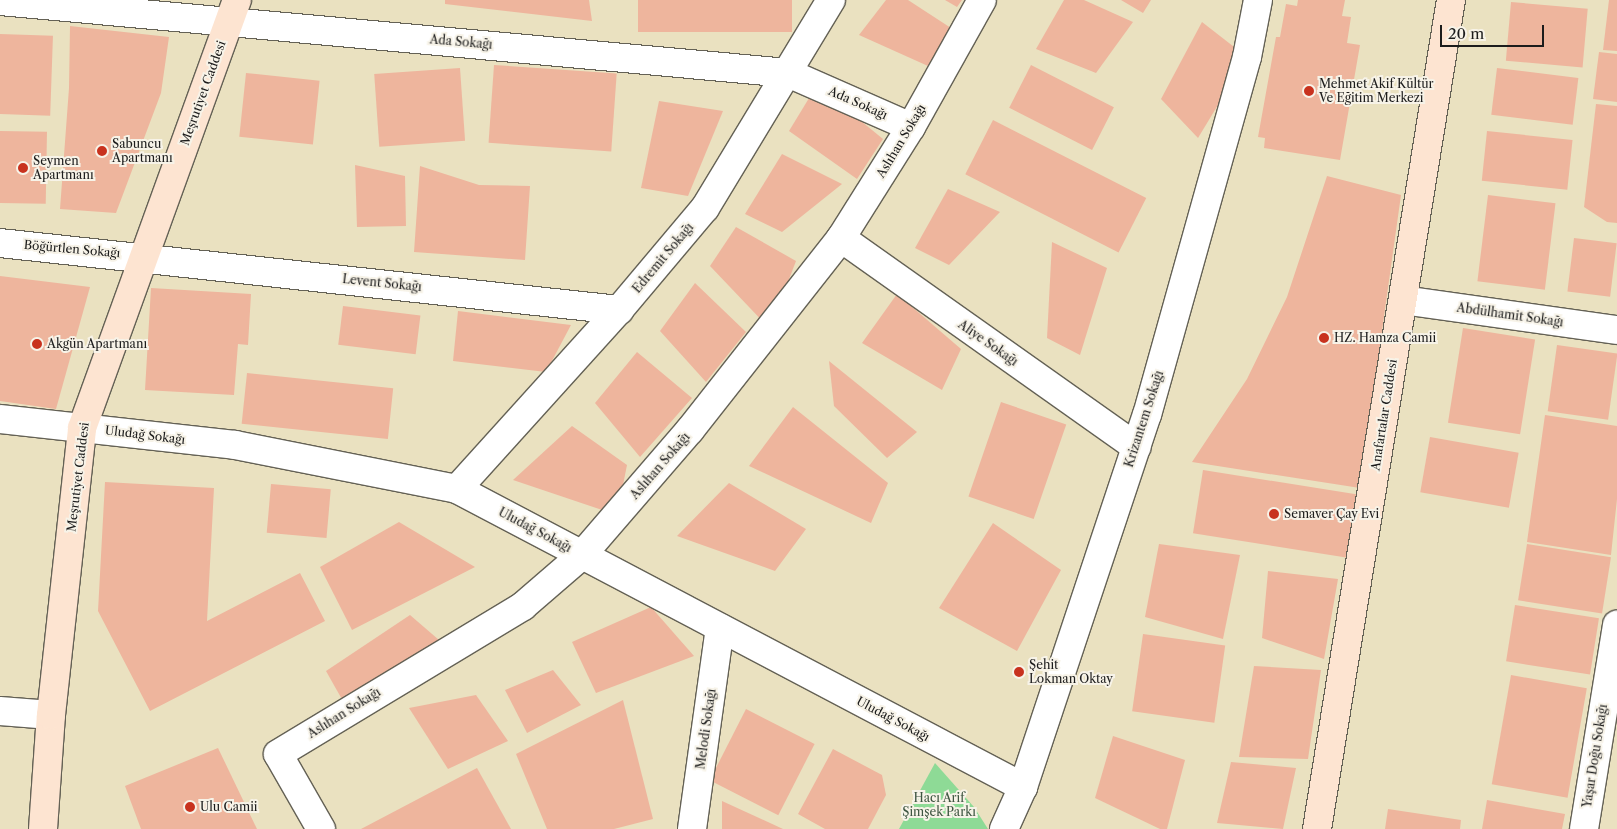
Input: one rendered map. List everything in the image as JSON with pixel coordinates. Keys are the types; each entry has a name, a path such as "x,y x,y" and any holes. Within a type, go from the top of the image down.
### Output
{"street":[{"name":"Edremit Sokağı","path":"457,489 619,310 705,208 831,0"},
{"name":"Aslıhan Sokağı","path":"321,829 278,754 522,606 582,555 690,430 841,238 911,127 982,0"},
{"name":"Krizantem Sokağı","path":"1004,829 1023,787 1136,447 1247,57 1258,0"},
{"name":"Anafartalar Caddesi","path":"1316,829 1451,0"},
{"name":"Ada Sokağı","path":"0,1 233,10 788,73 911,127"},
{"name":"Meşrutiyet Caddesi","path":"43,829 52,715 82,428 233,10"},
{"name":"Aliye Sokağı","path":"841,238 1136,447"},
{"name":"Böğürtlen Sokağı","path":"0,243 144,256"},
{"name":"Levent Sokağı","path":"144,256 619,310"},
{"name":"Abdülhamit Sokağı","path":"1403,300 1617,330"},
{"name":"Uludağ Sokağı","path":"0,419 235,445 457,489 1023,787"},
{"name":"Yaşar Doğu Sokağı","path":"1584,829 1617,624"},
{"name":"Melodi Sokağı","path":"692,829 720,628"},
{"path":"0,711 52,715"}],"green space":[{"name":"Hacı Arif Şimşek Parkı","path":"935,763 974,807 988,829 899,829"}],"building":[{"path":"445,0 589,0 592,21 445,4"},
{"path":"638,0 792,0 792,32 638,32"},
{"path":"886,0 908,0 951,28 928,66 859,35"},
{"path":"945,0 962,0 957,7"},
{"path":"1064,0 1084,0 1133,22 1096,73 1036,49"},
{"path":"1121,0 1151,0 1143,13"},
{"name":"Mehmet Akif Kültür Ve Eğitim Merkezi","path":"1298,0 1345,0 1342,16 1351,17 1347,43 1360,45 1340,160 1264,148 1265,138 1258,137 1276,37 1280,37 1286,4 1297,6"},
{"path":"1609,0 1617,0 1617,51 1603,50"},
{"path":"1511,2 1588,9 1583,67 1506,61"},
{"path":"1202,22 1247,57 1198,138 1161,99"},
{"name":"Sabuncu Apartmanı","path":"70,26 169,37 161,93 116,213 60,209 69,88"},
{"path":"0,34 53,36 50,116 0,114"},
{"path":"1599,52 1617,54 1617,102 1593,99"},
{"path":"494,65 617,74 611,151 489,143"},
{"path":"1031,65 1114,107 1092,150 1009,108"},
{"path":"460,68 465,141 379,147 374,74"},
{"path":"1497,68 1578,78 1573,125 1491,115"},
{"path":"246,73 320,81 313,144 239,137"},
{"path":"817,85 883,139 857,179 789,131"},
{"path":"659,101 723,111 688,196 641,188"},
{"path":"1596,104 1617,106 1617,223 1607,222 1584,207"},
{"path":"993,120 1146,198 1119,252 965,174"},
{"name":"Seymen Apartmanı","path":"0,131 47,132 46,204 0,203"},
{"path":"1487,131 1573,140 1567,190 1482,181"},
{"path":"782,154 842,184 782,232 745,214"},
{"path":"355,165 405,176 406,226 357,227"},
{"path":"420,166 479,185 530,186 525,260 414,252"},
{"name":"HZ. Hamza Camii","path":"1327,176 1401,195 1360,488 1192,462 1247,379 1287,297"},
{"path":"948,189 1000,212 949,265 915,248"},
{"path":"1488,195 1555,203 1545,290 1477,281"},
{"path":"736,227 796,261 770,329 710,266"},
{"path":"1574,238 1617,243 1610,297 1567,292"},
{"path":"1052,242 1107,268 1080,355 1047,338"},
{"name":"Akgün Apartmanı","path":"0,276 90,287 56,409 0,401"},
{"path":"695,283 746,332 706,382 660,331"},
{"path":"151,288 251,294 248,345 238,344 234,395 145,390"},
{"path":"897,294 961,349 942,390 862,343"},
{"path":"343,306 420,316 416,354 338,345"},
{"path":"458,311 571,325 546,372 453,361"},
{"path":"1463,328 1535,339 1520,434 1448,423"},
{"path":"1557,345 1617,353 1608,420 1548,411"},
{"path":"637,352 692,398 640,457 595,403"},
{"path":"829,361 917,432 887,458 834,406"},
{"path":"247,373 393,388 388,439 242,424"},
{"path":"1001,402 1066,424 1034,519 968,497"},
{"path":"793,407 888,483 871,523 749,466"},
{"path":"1545,415 1617,426 1617,499 1611,555 1527,542"},
{"path":"572,426 627,465 617,515 513,480"},
{"path":"1430,437 1519,453 1509,508 1420,492"},
{"name":"Semaver Çay Evi","path":"1203,470 1356,494 1346,557 1193,533"},
{"path":"105,482 214,488 207,621 300,573 325,621 150,711 98,611"},
{"path":"729,483 806,529 775,571 677,536"},
{"path":"271,484 331,489 327,538 267,533"},
{"path":"399,522 475,567 352,630 320,567"},
{"path":"993,523 1061,570 1017,651 939,608"},
{"path":"1159,544 1240,555 1223,639 1145,617"},
{"path":"1527,544 1611,557 1602,614 1518,600"},
{"path":"1268,571 1338,579 1324,659 1262,638"},
{"path":"1515,605 1599,618 1590,675 1506,661"},
{"path":"651,607 694,656 596,693 572,642"},
{"path":"410,615 439,640 348,710 326,671"},
{"path":"1143,634 1225,646 1214,723 1132,711"},
{"path":"1254,666 1321,670 1308,759 1239,757"},
{"path":"553,670 581,705 527,733 505,690"},
{"path":"1511,675 1587,688 1568,798 1492,784"},
{"path":"476,695 508,741 448,769 409,708"},
{"path":"623,700 653,819 614,829 547,829 516,754"},
{"path":"746,709 815,744 778,815 710,780"},
{"path":"1113,736 1185,760 1167,829 1160,829 1095,798"},
{"name":"Ulu Camii","path":"218,748 257,829 141,829 125,786"},
{"path":"833,749 882,775 886,795 868,829 825,829 798,814"},
{"path":"1231,762 1296,768 1283,829 1217,823"},
{"path":"477,768 511,829 361,829"},
{"path":"1487,800 1565,814 1562,829 1482,829"},
{"path":"722,801 783,829 722,829"},
{"path":"1388,809 1461,820 1460,829 1385,829"}],"place":[{"name":"Mehmet Akif Kültür Ve Eğitim Merkezi","path":"1309,91"},
{"name":"Sabuncu Apartmanı","path":"102,151"},
{"name":"Seymen Apartmanı","path":"23,168"},
{"name":"HZ. Hamza Camii","path":"1324,338"},
{"name":"Akgün Apartmanı","path":"37,344"},
{"name":"Semaver Çay Evi","path":"1274,514"},
{"name":"Şehit Lokman Oktay","path":"1019,672"},
{"name":"Ulu Camii","path":"190,807"}]}
